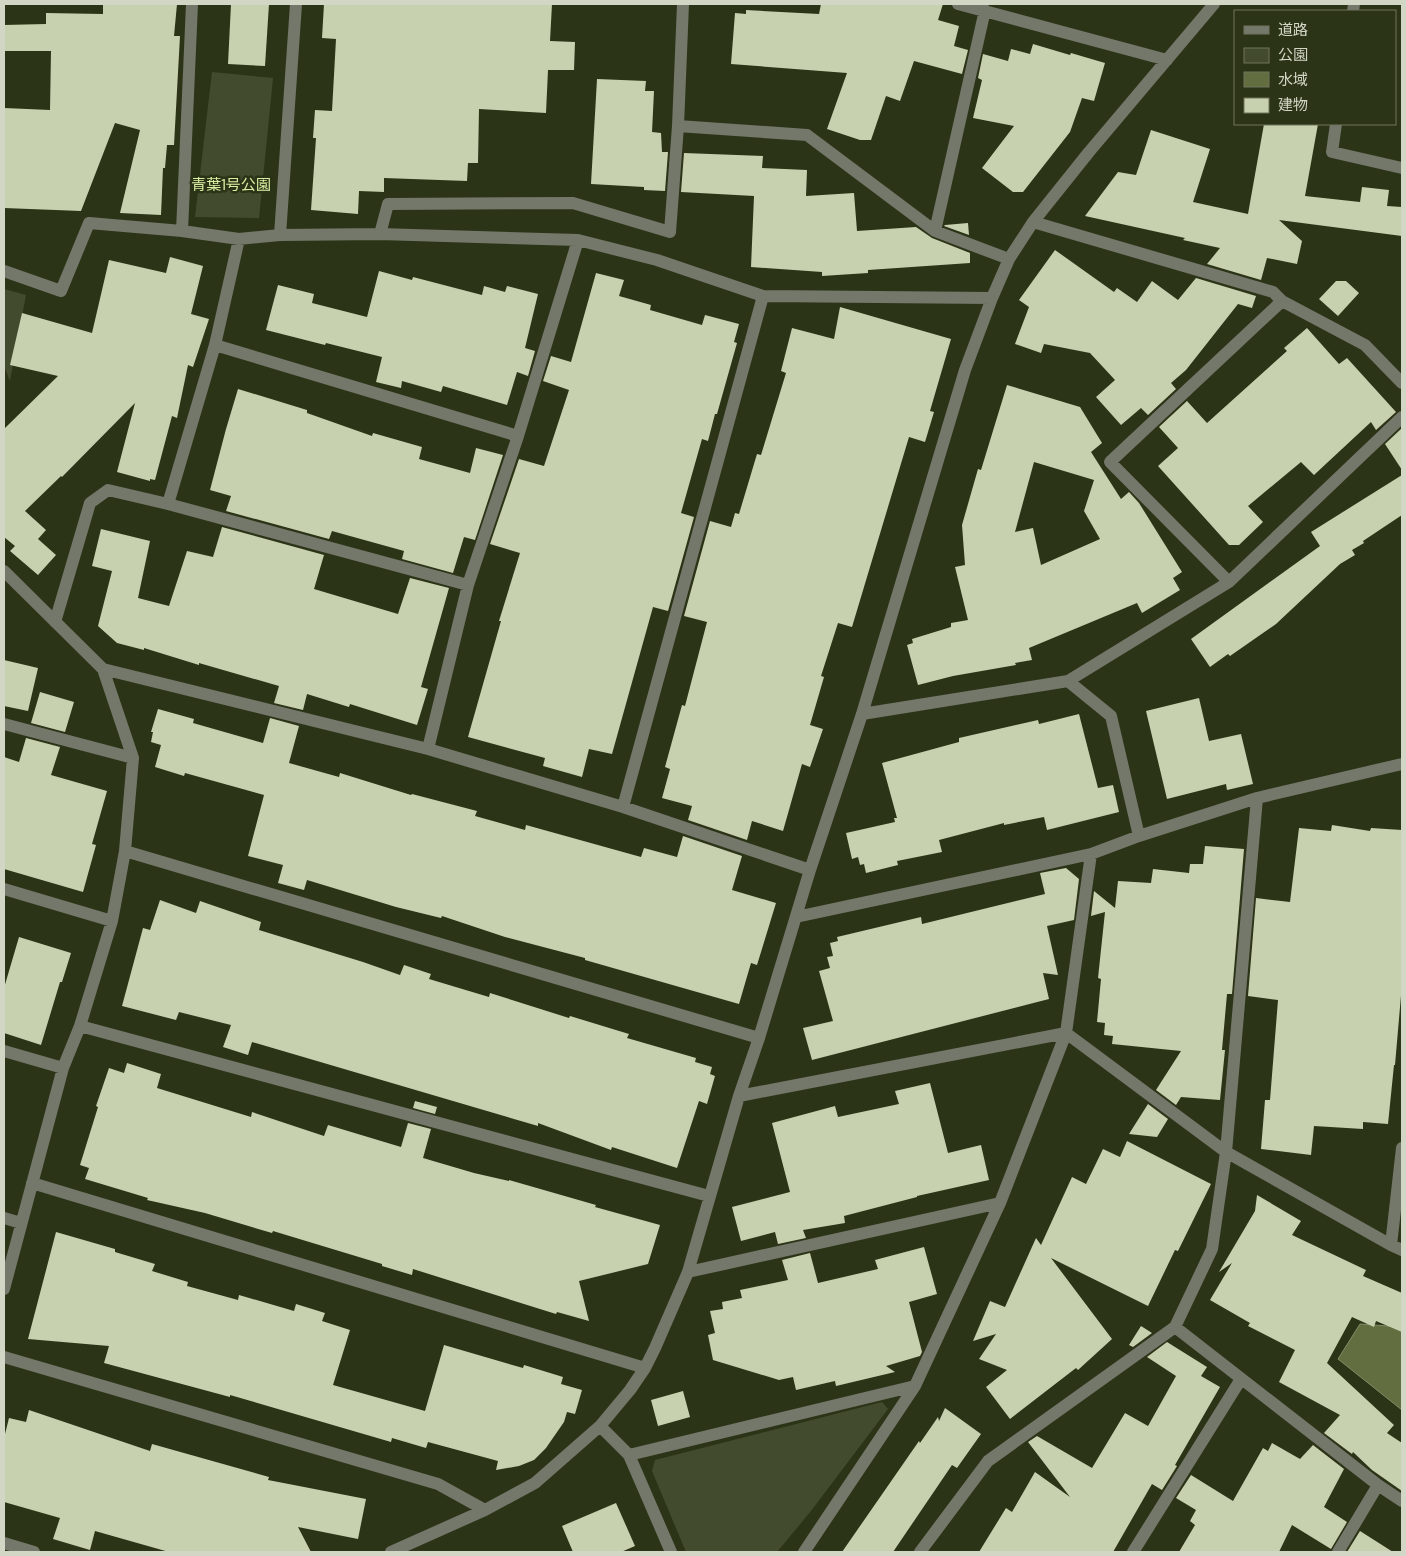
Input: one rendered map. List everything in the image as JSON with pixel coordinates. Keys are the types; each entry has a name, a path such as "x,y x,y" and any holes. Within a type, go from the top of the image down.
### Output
{"street":[{"path":"182,231 192,4"},
{"path":"280,235 296,4"},
{"path":"380,234 388,204 573,203 670,232 678,126 683,4"},
{"path":"958,4 1166,60"},
{"path":"391,1552 485,1510 535,1483 600,1426 630,1390 645,1368 688,1272 739,1096 759,1038 810,870 862,714 965,370 992,298 1009,260 1033,222 1089,152 1214,4"},
{"path":"935,231 985,10"},
{"path":"1336,125 1332,152 1402,168"},
{"path":"678,126 807,135 935,231 1009,260"},
{"path":"1033,222 1273,292 1282,300 1365,344 1402,384"},
{"path":"4,271 61,291 89,223 182,231 239,239 280,235 380,234 578,240 657,260 763,296 992,298"},
{"path":"168,504 215,345 239,239"},
{"path":"428,749 468,586 518,436 578,240"},
{"path":"623,807 763,296"},
{"path":"1229,582 1110,462 1282,300"},
{"path":"215,345 518,436"},
{"path":"862,714 1068,681 1229,582 1402,417"},
{"path":"55,622 90,503 108,490 168,504 468,586"},
{"path":"4,571 103,668 133,758 125,851 112,921 80,1026 63,1068 4,1289"},
{"path":"103,668 428,749 623,807 810,870"},
{"path":"1068,681 1112,716 1139,836"},
{"path":"4,724 133,758"},
{"path":"796,918 1091,854 1139,836 1257,798 1402,764"},
{"path":"920,1552 988,1461 1175,1327 1212,1249 1226,1152 1257,798"},
{"path":"125,851 759,1038"},
{"path":"804,1552 915,1386 1000,1203 1066,1033 1091,854"},
{"path":"4,888 112,921"},
{"path":"80,1026 709,1196"},
{"path":"739,1096 1066,1033 1226,1152 1397,1247 1402,1148"},
{"path":"4,1051 63,1068"},
{"path":"32,1183 645,1368"},
{"path":"688,1272 1000,1203"},
{"path":"4,1218 22,1224"},
{"path":"1175,1327 1378,1485 1402,1501"},
{"path":"4,1357 438,1484 485,1510"},
{"path":"1133,1552 1242,1379"},
{"path":"628,1455 915,1386"},
{"path":"600,1426 628,1455 671,1552"},
{"path":"1338,1552 1378,1485"},
{"path":"4,1543 34,1552"}],"green space":[{"name":"青葉1号公園","path":"212,72 273,78 259,218 195,217"},
{"path":"4,289 26,295 10,381 4,366"},
{"path":"882,1402 888,1409 811,1511 777,1552 686,1552 652,1471 655,1460"}],"water":[{"path":"1360,1324 1402,1327 1402,1410 1338,1359"}],"building":[{"path":"103,4 177,4 174,36 180,36 174,145 167,145 165,168 163,168 161,215 120,213 140,130 115,123 81,211 4,208 4,108 50,110 51,51 4,51 4,25 46,24 46,13 103,14"},
{"path":"231,4 269,4 265,66 228,64"},
{"path":"324,4 552,4 550,41 575,42 574,70 548,70 546,113 479,109 478,163 468,163 467,181 384,178 384,192 359,191 358,214 311,210 316,138 313,138 315,110 332,111 336,39 322,38"},
{"path":"821,4 943,4 938,20 959,26 954,46 968,50 962,74 914,61 900,101 886,96 871,140 860,140 827,129 847,73 731,64 735,13 746,14 746,10 819,14"},
{"path":"1033,44 1105,63 1094,101 1082,98 1070,132 1023,192 1013,192 982,168 1014,126 973,118 982,80 978,78 983,54 1008,61 1011,49 1030,54"},
{"path":"597,79 646,81 645,91 654,91 652,132 661,133 662,152 668,152 665,191 644,190 644,187 591,184"},
{"path":"1264,125 1318,125 1305,196 1360,202 1362,187 1389,190 1387,206 1402,207 1402,236 1279,220 1302,241 1297,264 1267,258 1261,280 1207,264 1220,248 1183,240 1185,238 1085,216 1118,172 1136,175 1151,130 1210,149 1193,202 1248,214"},
{"path":"684,153 763,156 762,168 807,170 806,196 854,193 857,231 916,227 932,238 970,253 970,263 868,270 868,273 822,276 822,272 751,267 754,196 681,192"},
{"path":"968,223 969,235 944,226 945,225"},
{"path":"1055,250 1114,292 1117,288 1137,302 1152,281 1178,300 1196,278 1256,296 1252,308 1238,304 1186,370 1171,383 1176,389 1148,415 1141,408 1121,425 1096,397 1115,380 1090,353 1044,344 1041,353 1015,344 1029,307 1019,300"},
{"path":"170,257 203,266 191,314 209,319 193,367 188,365 177,418 172,416 155,480 150,479 150,481 117,472 135,403 62,477 25,511 46,530 38,539 56,555 38,575 10,551 15,546 4,537 4,429 58,376 10,365 22,313 92,333 109,260 166,273"},
{"path":"379,271 412,280 413,277 482,295 484,286 505,292 507,286 538,294 525,348 535,351 528,376 517,372 507,405 443,386 441,392 402,381 401,388 376,382 382,357 266,330 278,285 314,294 312,303 367,317"},
{"path":"596,273 624,280 619,296 651,305 650,310 702,325 705,315 739,324 734,342 737,343 717,414 715,414 708,441 702,439 681,513 694,517 668,611 653,607 612,754 589,749 582,777 543,766 545,758 468,737 501,621 499,621 520,553 490,544 519,459 544,466 569,390 543,381 551,356 571,362"},
{"path":"1336,281 1346,281 1359,293 1338,316 1319,299"},
{"path":"840,307 951,339 930,411 934,412 925,442 909,437 852,627 838,623 821,676 824,677 810,725 823,729 810,767 802,764 783,831 752,821 747,840 688,820 692,806 662,798 670,769 665,767 682,705 685,706 707,622 684,616 710,521 731,527 735,513 739,514 757,454 761,455 786,373 781,371 792,328 834,339"},
{"path":"1307,328 1339,364 1347,358 1396,412 1376,430 1371,422 1314,475 1301,462 1248,506 1263,522 1239,545 1229,545 1158,466 1178,448 1159,427 1187,401 1207,423 1287,351 1284,348"},
{"path":"1007,385 1080,407 1102,443 1091,452 1121,499 1129,492 1139,503 1182,572 1173,578 1180,590 1142,613 1137,603 1029,648 1032,660 918,685 907,645 913,643 912,639 951,627 951,623 968,620 955,567 965,565 962,525 978,469 981,470","holes":["1034,462 1094,480 1084,511 1100,539 1041,565 1033,528 1015,532"]},
{"path":"238,389 307,410 307,413 372,436 373,433 422,447 419,459 470,473 476,448 503,455 475,540 464,537 453,573 402,559 404,551 332,531 329,539 226,511 231,496 210,490"},
{"path":"1402,428 1402,470 1385,444"},
{"path":"1402,475 1402,515 1352,550 1355,555 1340,564 1276,624 1230,656 1228,654 1210,667 1191,639 1320,546 1311,532"},
{"path":"222,527 324,555 314,589 398,614 410,578 449,588 421,687 428,689 417,725 350,704 349,707 307,694 303,710 274,703 279,686 144,648 144,650 117,643 98,626 112,571 92,566 101,529 150,541 138,598 169,606 187,551 213,557"},
{"path":"4,660 38,668 28,711 4,706"},
{"path":"40,692 74,702 65,732 31,723"},
{"path":"1199,698 1209,741 1241,734 1253,784 1227,790 1226,784 1167,799 1146,711"},
{"path":"158,709 194,719 193,723 263,743 270,718 299,726 289,763 339,777 340,773 411,795 477,811 475,816 525,830 526,825 641,857 644,848 677,857 683,836 742,856 732,890 776,903 757,965 751,963 739,1004 585,960 585,958 505,937 442,916 441,918 396,907 307,880 304,890 278,883 283,865 248,856 264,795 185,773 184,776 155,767 161,745 151,742 153,732 151,732"},
{"path":"1079,714 1098,788 1113,785 1119,812 1047,830 1044,817 1004,825 1004,823 939,840 942,852 897,861 898,865 866,873 864,864 860,865 858,857 852,859 846,833 895,822 894,818 897,818 882,763 959,742 959,738 1038,720 1039,724"},
{"path":"26,738 60,747 51,775 107,791 92,844 96,845 83,892 4,869 4,757 19,762"},
{"path":"1332,825 1370,831 1371,828 1402,830 1402,984 1388,1124 1363,1122 1363,1129 1314,1126 1311,1155 1261,1149 1265,1100 1270,1100 1278,1000 1248,996 1256,898 1290,902 1299,828 1331,831"},
{"path":"1205,846 1244,849 1232,994 1227,994 1222,1050 1225,1050 1220,1100 1181,1097 1176,1105 1156,1090 1181,1051 1112,1044 1113,1036 1104,1035 1105,1023 1097,1022 1101,979 1098,978 1105,912 1091,916 1094,891 1115,908 1118,881 1151,883 1153,869 1189,873 1190,864 1203,864"},
{"path":"1066,868 1079,879 1074,920 1047,926 1058,975 1043,973 1049,999 812,1060 803,1028 833,1021 819,971 830,968 827,957 833,956 830,943 838,941 837,937 921,917 922,924 1045,894 1040,873"},
{"path":"160,900 196,913 200,901 261,922 259,930 400,975 404,965 431,974 429,979 489,997 490,993 569,1018 570,1016 629,1034 627,1038 696,1058 695,1062 712,1067 710,1074 715,1076 707,1104 699,1101 677,1168 612,1147 611,1150 538,1123 538,1126 252,1042 248,1055 223,1047 231,1025 179,1012 176,1020 122,1006 143,928 150,930"},
{"path":"19,937 71,953 41,1045 4,1033 4,988"},
{"path":"127,1063 161,1074 157,1088 251,1117 252,1112 324,1136 328,1125 401,1147 408,1123 431,1129 423,1158 474,1173 509,1180 660,1225 648,1264 579,1281 589,1321 557,1312 556,1314 413,1269 412,1275 273,1231 272,1233 205,1213 147,1200 148,1198 85,1179 89,1168 80,1165 98,1107 96,1106 109,1068 124,1073"},
{"path":"930,1083 948,1153 981,1145 989,1180 917,1196 844,1216 845,1223 803,1230 806,1238 778,1244 775,1232 741,1241 732,1207 790,1192 772,1123 835,1106 838,1117 899,1104 895,1091"},
{"path":"415,1101 437,1107 435,1114 413,1108"},
{"path":"1148,1104 1168,1119 1157,1137 1129,1134"},
{"path":"1127,1141 1211,1184 1178,1251 1175,1250 1148,1306 1051,1258 1112,1339 1078,1370 1076,1368 1010,1419 986,1387 1007,1370 979,1359 996,1334 973,1341 990,1301 1005,1307 1036,1238 1041,1245 1072,1177 1086,1184 1103,1149 1120,1157"},
{"path":"1257,1195 1301,1221 1292,1235 1366,1270 1363,1276 1402,1293 1402,1332 1376,1321 1374,1327 1352,1317 1327,1363 1394,1425 1387,1433 1402,1443 1402,1491 1372,1470 1353,1452 1352,1454 1324,1433 1340,1415 1279,1382 1295,1350 1248,1326 1250,1323 1210,1300 1232,1263 1219,1272 1255,1211"},
{"path":"56,1232 115,1249 115,1252 155,1264 152,1271 188,1282 187,1286 238,1300 239,1295 294,1311 296,1304 325,1313 322,1321 350,1330 333,1385 425,1411 444,1345 523,1368 524,1365 563,1377 561,1384 582,1390 575,1414 567,1412 564,1422 546,1448 534,1460 519,1466 496,1470 498,1461 428,1442 426,1448 392,1438 391,1442 230,1395 230,1397 104,1363 109,1346 28,1339"},
{"path":"924,1247 937,1294 909,1302 922,1352 920,1356 886,1366 895,1372 836,1386 835,1381 796,1390 793,1377 779,1380 713,1360 708,1335 715,1333 710,1311 723,1309 722,1302 742,1298 740,1290 788,1280 782,1260 810,1253 818,1283 878,1269 875,1260"},
{"path":"1141,1326 1152,1333 1133,1347 1129,1345"},
{"path":"1167,1342 1207,1367 1201,1376 1220,1387 1162,1490 1152,1484 1113,1552 979,1552 1006,1508 1012,1512 1035,1472 1070,1497 1028,1442 1037,1436 1092,1468 1125,1413 1148,1426 1176,1376 1147,1357"},
{"path":"683,1391 690,1417 658,1426 651,1400"},
{"path":"945,1408 981,1434 957,1468 952,1465 893,1552 842,1552 919,1441 920,1443 938,1417 939,1421"},
{"path":"29,1410 150,1451 152,1444 269,1477 268,1480 366,1499 358,1539 298,1527 311,1552 169,1552 95,1531 90,1550 53,1539 60,1518 4,1502 4,1438 9,1418 26,1422"},
{"path":"1272,1443 1300,1459 1313,1445 1344,1469 1324,1507 1347,1522 1331,1549 1292,1525 1279,1552 1179,1552 1195,1525 1190,1521 1196,1510 1176,1498 1191,1475 1233,1501 1263,1448 1268,1451"},
{"path":"616,1503 635,1546 621,1552 573,1552 562,1526"},
{"path":"1360,1531 1393,1552 1347,1552"}]}
